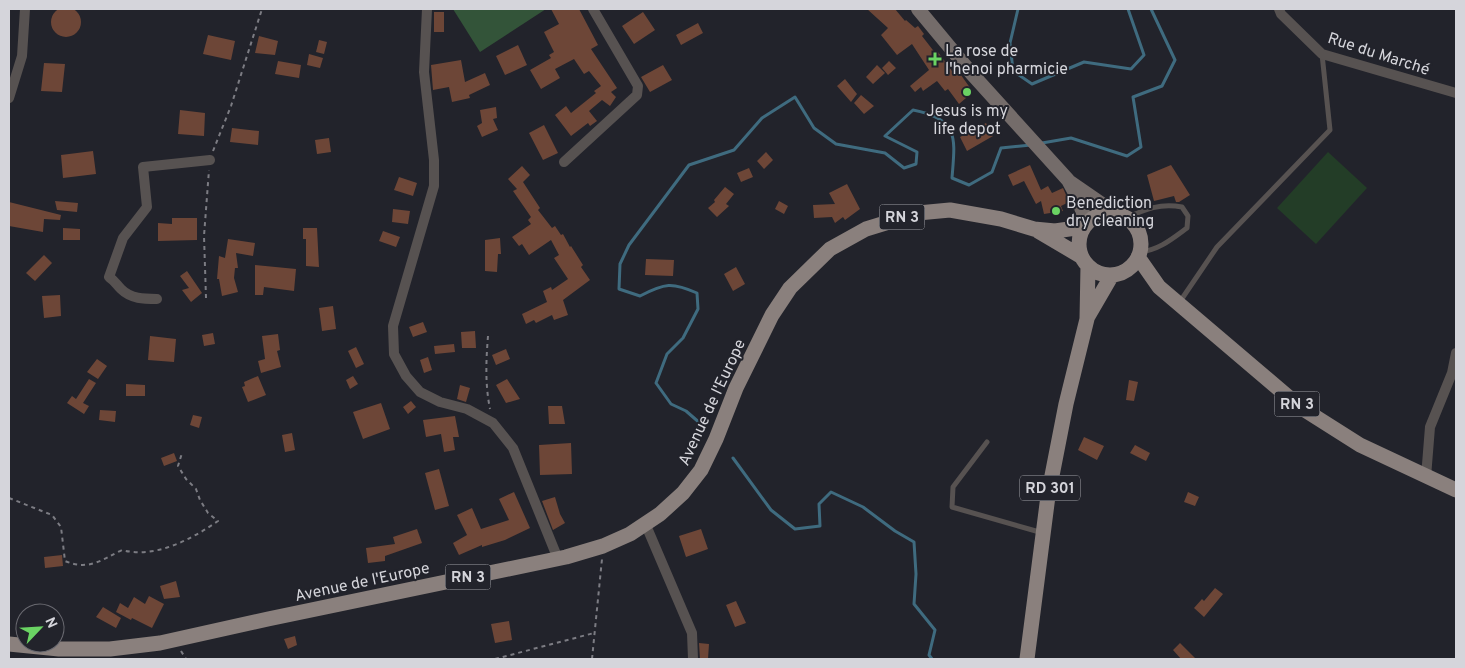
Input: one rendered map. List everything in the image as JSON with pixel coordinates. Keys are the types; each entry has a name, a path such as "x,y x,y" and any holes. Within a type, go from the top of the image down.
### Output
{"main road":[{"path":"918,9 1027,136 1068,180 1121,216 1136,227 1140,239 1139,254 1133,265 1119,273 1099,273 1085,261 1079,247 1080,237 1085,225 1095,217 1105,214 1121,216"},
{"path":"1068,180 1076,195 1085,225"},
{"name":"Avenue de l'Europe","path":"9,644 59,649 110,649 160,643 558,559 603,546 630,534 660,514 683,493 701,470 716,439 736,388 772,315 790,288 830,249 866,229 918,213 950,210 1000,219 1034,229 1054,232 1085,225"},
{"name":"Avenue de l'Europe","path":"1034,229 1085,261"},
{"name":"RN 3","path":"1139,254 1158,287 1300,407 1360,446 1456,490"},
{"name":"RD 301","path":"1031,657 1048,496 1066,404 1087,319 1085,261"},
{"name":"RN 3","path":"1119,273 1158,287"},
{"name":"RD 301","path":"1087,319 1119,273"}],"street":[{"path":"9,98 22,56 26,9"},
{"path":"427,9 424,72 434,160 434,186 393,326 394,354 406,376 420,392 440,402 467,409 493,423 513,448 558,559"},
{"path":"564,162 637,95 639,90 593,9"},
{"name":"Rue du Marché","path":"1279,9 1281,14 1322,54 1456,93"},
{"path":"157,299 138,299 121,289 118,282 109,277 123,238 148,207 143,167 210,160"},
{"path":"1426,477 1430,427 1452,373 1456,353"},
{"path":"646,523 692,633 693,659"}],"lane":[{"path":"1178,304 1218,247 1330,130 1322,54"},
{"path":"1121,216 1167,205 1182,207 1188,216 1187,228 1164,244 1139,254"},
{"path":"988,442 953,487 952,507 1043,533"}],"path":[{"path":"206,298 204,236 210,160 262,9"},
{"path":"488,336 487,393 493,423"},
{"path":"9,498 52,516 61,527 65,561 76,566 92,566 122,550 135,554 157,550 178,544 218,521 208,513 196,489 186,479 178,466 182,452"},
{"path":"592,659 603,546"},
{"path":"495,659 594,633"}],"green space":[{"path":"453,9 546,9 480,52"},
{"path":"1328,152 1367,188 1316,244 1277,208"}],"building":[{"path":"66,7 72,8 80,16 80,28 72,36 66,37 60,36 52,28 51,22 52,16 60,8"},
{"path":"551,9 579,9 598,45 591,49 617,88 611,92 616,97 610,106 602,100 589,111 597,121 590,126 588,123 571,136 555,115 566,106 571,113 596,93 594,91 601,86 589,71 584,74 574,59 555,69 560,78 541,89 530,70 551,58 549,55 554,52 544,32 559,24"},
{"path":"867,9 895,9 905,21 915,28 918,26 924,34 922,36 936,54 938,52 952,71 956,68 973,92 959,104 948,89 945,91 937,81 923,91 921,87 915,92 910,86 929,70 912,44 897,55 881,35 888,28"},
{"path":"434,12 444,12 444,32 434,32"},
{"path":"643,12 655,30 634,44 622,26"},
{"path":"698,23 703,33 681,45 676,35"},
{"path":"208,35 235,41 231,60 203,54"},
{"path":"259,36 278,41 275,55 255,53"},
{"path":"319,40 327,42 324,54 316,52"},
{"path":"518,45 527,65 505,75 496,56"},
{"path":"309,54 323,58 320,68 307,65"},
{"path":"461,60 465,82 485,73 490,85 469,95 470,98 452,102 449,87 433,90 431,65"},
{"path":"278,61 301,65 299,78 275,74"},
{"path":"889,61 896,68 888,75 882,68"},
{"path":"44,63 65,64 62,92 41,91"},
{"path":"663,65 672,80 650,92 641,77"},
{"path":"877,65 885,73 873,84 866,77"},
{"path":"845,79 857,94 851,102 837,86"},
{"path":"861,95 874,106 864,114 854,103"},
{"path":"496,107 497,118 493,119 498,130 482,137 477,126 482,123 480,110"},
{"path":"180,110 205,113 204,136 178,134"},
{"path":"986,123 993,136 967,151 960,137"},
{"path":"544,125 558,153 543,160 529,133"},
{"path":"232,128 259,131 258,145 230,142"},
{"path":"329,138 331,152 317,154 315,140"},
{"path":"93,151 96,174 63,178 61,155"},
{"path":"766,152 773,160 764,169 757,161"},
{"path":"1030,165 1041,190 1048,186 1052,193 1063,188 1069,202 1061,206 1063,211 1044,214 1041,201 1036,204 1024,181 1013,186 1008,175"},
{"path":"1171,165 1190,195 1179,202 1176,202 1174,196 1154,201 1147,175"},
{"path":"522,166 530,175 523,182 540,208 538,210 552,228 555,226 561,235 563,234 583,265 581,267 590,280 563,300 568,315 554,320 552,315 536,323 534,320 526,324 522,314 547,302 543,291 551,287 552,290 568,279 554,258 559,255 551,240 529,255 522,244 519,246 512,237 531,224 528,220 531,217 513,191 517,189 508,179"},
{"path":"749,168 753,177 741,182 737,173"},
{"path":"399,177 417,183 413,196 394,190"},
{"path":"847,184 860,209 845,220 843,217 835,223 832,217 814,218 813,205 835,204 829,193"},
{"path":"725,187 734,194 726,204 729,206 717,217 708,208 715,202 714,200"},
{"path":"55,201 78,203 77,212 57,210"},
{"path":"779,201 788,206 784,214 775,209"},
{"path":"9,202 61,215 60,220 44,219 43,232 9,226"},
{"path":"393,209 410,211 408,224 392,222"},
{"path":"172,218 197,218 197,240 158,241 158,223 172,224"},
{"path":"63,228 80,229 80,240 63,240"},
{"path":"303,228 317,228 319,267 306,266 306,239 303,239"},
{"path":"383,231 400,237 396,247 379,241"},
{"path":"500,238 501,254 498,254 497,272 485,271 485,240"},
{"path":"228,239 255,243 253,256 236,253 238,268 235,268 234,278 238,292 222,296 219,279 217,279 219,256 225,258"},
{"path":"44,255 52,263 35,281 26,273"},
{"path":"646,259 674,260 673,276 645,275"},
{"path":"255,265 296,269 294,291 264,287 263,295 255,295"},
{"path":"736,267 745,284 733,291 724,274"},
{"path":"187,271 202,293 191,302 182,290 189,288 180,276"},
{"path":"60,295 61,316 44,318 42,296"},
{"path":"333,306 336,329 322,331 319,308"},
{"path":"423,322 427,332 413,337 409,327"},
{"path":"475,331 476,348 462,348 461,332"},
{"path":"213,333 215,344 204,346 202,335"},
{"path":"278,334 280,350 277,351 281,367 261,373 258,361 265,359 262,336"},
{"path":"150,336 176,339 174,362 148,360"},
{"path":"454,344 455,352 435,354 434,346"},
{"path":"356,347 364,364 356,368 348,351"},
{"path":"506,349 510,359 496,365 492,355"},
{"path":"428,357 432,370 424,373 420,360"},
{"path":"97,359 107,366 98,379 87,372"},
{"path":"258,376 266,395 248,402 242,387 245,386 244,382"},
{"path":"353,376 358,384 350,389 346,380"},
{"path":"89,379 96,383 83,403 89,406 84,414 67,403 72,396 76,399"},
{"path":"507,379 520,399 506,403 496,385"},
{"path":"1129,380 1138,382 1134,401 1126,400"},
{"path":"126,384 145,385 145,396 126,396"},
{"path":"460,385 470,388 466,402 457,399"},
{"path":"411,401 416,407 408,414 403,407"},
{"path":"381,403 390,429 363,439 353,412"},
{"path":"548,406 562,406 565,424 549,424"},
{"path":"100,410 116,411 115,422 99,420"},
{"path":"193,415 202,417 199,428 190,425"},
{"path":"455,416 459,437 453,437 455,450 444,452 441,434 426,437 423,420"},
{"path":"292,433 295,450 285,452 282,435"},
{"path":"1084,437 1104,446 1097,460 1078,450"},
{"path":"571,443 572,474 540,475 539,445"},
{"path":"1135,445 1150,453 1146,461 1130,453"},
{"path":"174,453 177,461 164,466 161,458"},
{"path":"439,469 449,506 435,510 425,473"},
{"path":"514,492 530,528 505,540 482,547 482,545 459,555 453,543 467,535 457,515 472,508 481,529 509,520 499,499"},
{"path":"1188,492 1199,497 1195,506 1184,502"},
{"path":"555,497 565,523 553,530 542,501"},
{"path":"417,529 422,543 385,556 385,561 368,563 366,548 395,544 393,537"},
{"path":"701,529 708,549 686,557 679,536"},
{"path":"62,555 63,566 45,568 44,557"},
{"path":"176,581 180,597 164,599 160,586"},
{"path":"1215,588 1223,594 1204,617 1194,608 1202,599 1204,601"},
{"path":"149,596 164,604 152,628 116,612 120,603 128,608 134,597 145,604"},
{"path":"736,601 746,623 735,627 726,605"},
{"path":"103,607 121,618 116,628 96,617"},
{"path":"509,621 512,640 495,643 491,624"},
{"path":"295,636 297,645 288,649 284,639"},
{"path":"699,643 709,644 708,659 700,659"},
{"path":"1180,643 1196,659 1181,659 1173,650"}],"waterway":[{"path":"1018,9 1010,43 1013,71 1032,84 1084,62 1131,69 1144,55 1128,9"},
{"path":"1042,143 1071,138 1127,156 1141,147 1133,97 1162,86 1175,60 1151,9"},
{"path":"701,424 686,411 671,404 656,383 667,354 683,338 698,309 697,293 681,287 662,286 640,296 619,289 620,264 629,245 689,165 734,150 762,118 795,97 814,128 836,144 885,153 904,168 916,164 917,152 885,136 913,110 939,119 947,125 953,142 952,178 969,185 992,172 1001,148 1031,145"},
{"path":"733,458 771,510 795,529 820,526 819,504 831,492 863,507 895,531 914,542 916,574 914,604 935,630 929,655 932,659"}],"place":[{"name":"La rose de l'henoi pharmicie","path":"935,59"},
{"name":"Jesus is my life depot","path":"967,92"},
{"name":"Benediction dry cleaning","path":"1056,211"}]}
